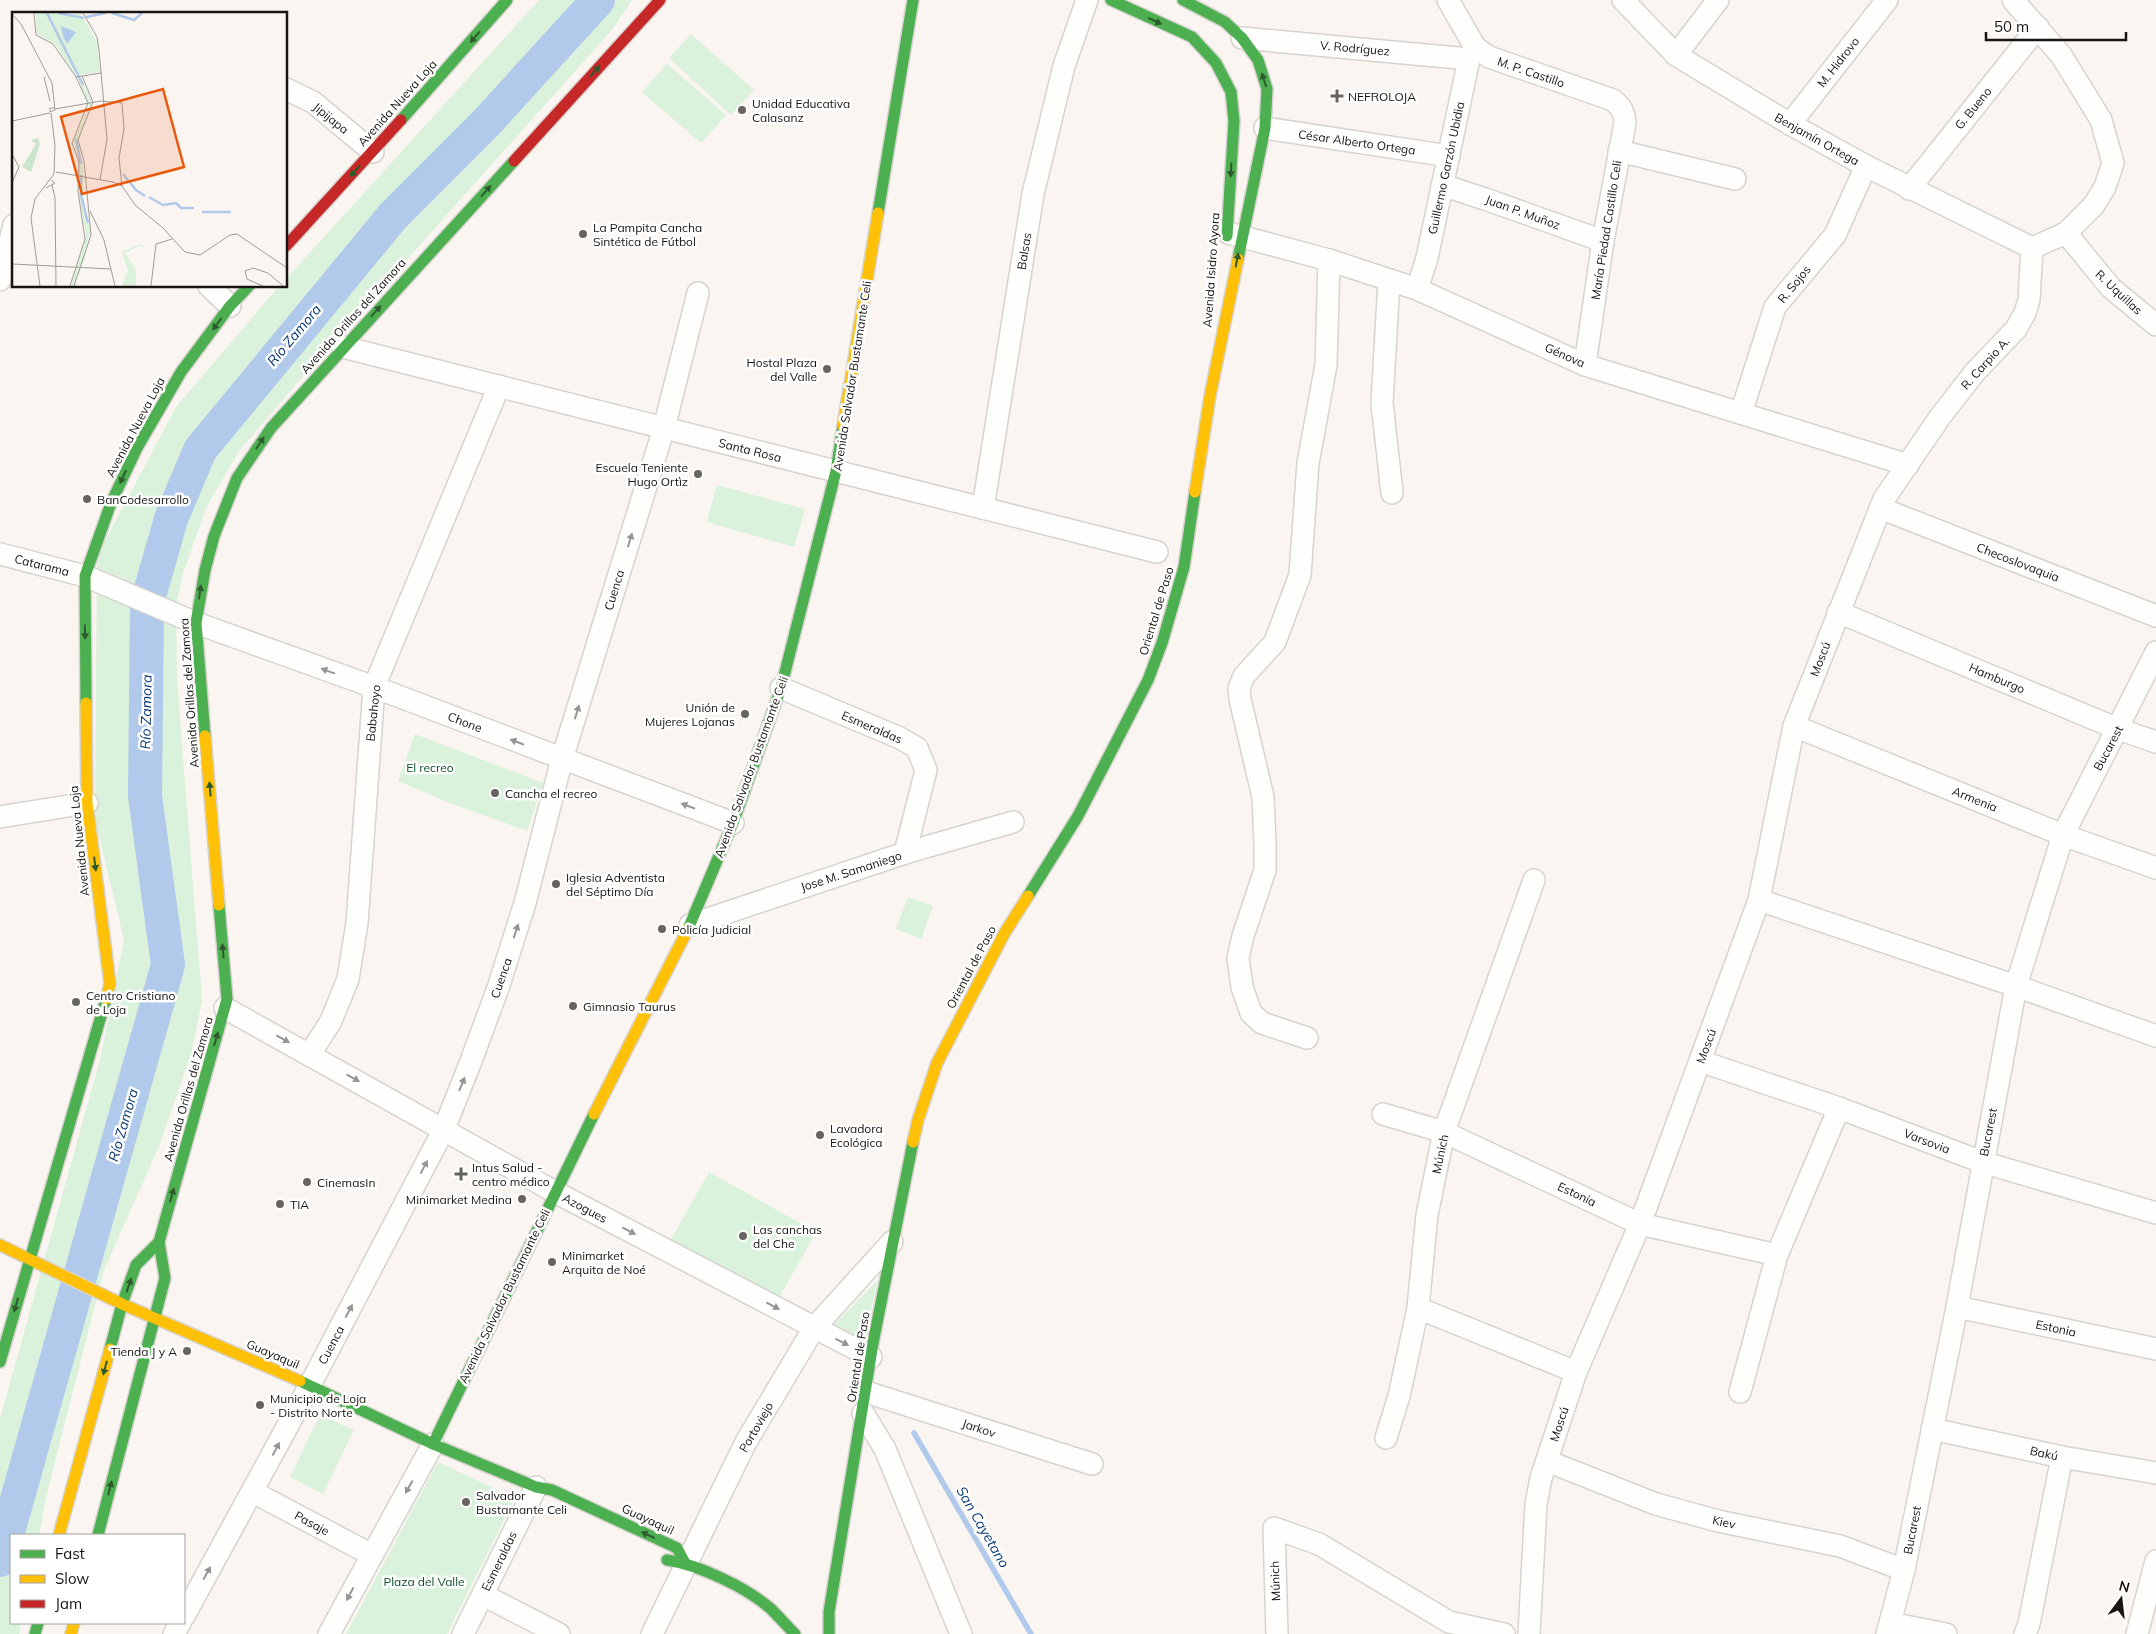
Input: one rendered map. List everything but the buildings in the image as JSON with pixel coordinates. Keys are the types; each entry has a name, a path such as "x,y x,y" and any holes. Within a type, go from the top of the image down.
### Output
{"main road":[{"name":"Avenida Nueva Loja","path":"288,244 373,152 507,0"},
{"name":"Avenida Orillas del Zamora","path":"98,1534 165,1278 159,1242 227,999 196,623 203,572 212,538 234,484 271,428 660,0"},
{"name":"Avenida Salvador Bustamante Celi","path":"433,1444 554,1192 690,925 733,823 781,688 836,471 913,0"},
{"name":"Avenida Isidro Ayora","path":"1111,0 1192,37 1216,63 1231,92 1234,121 1231,241 1220,342"},
{"name":"Avenida Isidro Ayora","path":"1196,3 1225,22 1242,38 1258,60 1267,89 1265,128 1231,241"},
{"name":"Avenida Isidro Ayora","path":"1220,342 1219,320 1224,271"},
{"name":"Avenida Nueva Loja","path":"0,1362 110,984 87,803 85,576 111,502 137,448 181,372 230,306 246,288"},
{"name":"Oriental de Paso","path":"829,1634 829,1612 871,1357 892,1242 918,1120 937,1063 1004,934 1078,816 1148,680 1162,643 1184,567 1220,342"},
{"name":"Avenida Orillas del Zamora","path":"58,1534 122,1304 136,1265 159,1242"},
{"name":"Guayaquil","path":"0,1245 122,1304 310,1385 541,1494 552,1490 677,1548 685,1563"},
{"name":"Guayaquil","path":"652,1553 670,1561 685,1563 740,1588 770,1608 795,1634"}],"street":[{"name":"Balsas","path":"983,508 1033,194 1064,66 1087,0"},
{"name":"M. P. Castillo","path":"1448,0 1472,53 1613,100"},
{"name":"Benjamín Ortega","path":"1623,0 1676,56 1790,124 1866,166 1909,189 2032,248"},
{"path":"1676,56 1718,0"},
{"name":"M. Hidrovo","path":"1790,124 1887,0"},
{"path":"2012,0 2061,55 2101,120 2113,163 2105,187 2094,205 2066,233 2032,248"},
{"path":"1192,37 1196,3"},
{"name":"G. Bueno","path":"1909,189 2038,28"},
{"name":"V. Rodríguez","path":"1242,38 1472,53"},
{"name":"Guillermo Garzón Ubidia","path":"1417,289 1427,258 1472,53"},
{"name":"Jipijapa","path":"288,90 313,102 373,152"},
{"name":"María Piedad Castillo Celi","path":"1586,365 1624,114 1622,108 1613,100"},
{"name":"César Alberto Ortega","path":"1265,128 1449,156"},
{"path":"1619,151 1735,179"},
{"name":"R. Sojos","path":"1741,413 1776,307 1835,235 1866,166"},
{"name":"Juan P. Muñoz","path":"1442,185 1485,198 1604,241"},
{"name":"R. Uquillas","path":"2066,233 2111,288 2156,325"},
{"path":"0,280 12,236"},
{"name":"Génova","path":"1231,241 1329,260 1417,289 1586,365 1908,465"},
{"name":"R. Carpio A.","path":"1908,465 1940,417 1974,372 2016,330 2029,300 2032,248"},
{"path":"1307,1038 1262,1023 1251,1013 1242,987 1238,958 1243,936 1265,870 1265,844 1263,797 1240,699 1240,688 1244,676 1275,642 1300,575 1308,462 1326,365 1329,260"},
{"path":"1389,280 1382,403 1392,493"},
{"path":"211,288 230,306"},
{"name":"Cuenca","path":"185,1614 253,1492 444,1129 498,988 516,931 562,759 664,428 698,293"},
{"name":"Santa Rosa","path":"343,347 1157,552"},
{"name":"Babahoyo","path":"310,1054 331,1021 348,979 357,923 374,687 499,386"},
{"name":"Moscú","path":"1529,1634 1536,1504 1547,1460 1576,1372 1640,1224 1760,900 1794,726 1880,508 1908,465"},
{"name":"Checoslovaquia","path":"1880,508 2156,616"},
{"name":"Catarama","path":"0,554 85,576 196,623"},
{"name":"Hamburgo","path":"1838,612 2118,729 2156,742"},
{"name":"Chone","path":"196,623 374,687 733,823"},
{"name":"Bucarest","path":"1888,1628 1904,1570 1957,1307 1982,1162 2016,986 2063,834 2156,652"},
{"name":"Esmeraldas","path":"781,688 900,738 917,748 926,770 905,853"},
{"name":"Armenia","path":"1794,726 2063,834 2156,868"},
{"path":"0,818 87,803"},
{"name":"Jose M. Samaniego","path":"690,925 905,853 1013,822"},
{"name":"Múnich","path":"1386,1438 1399,1396 1418,1308 1427,1215 1444,1132 1534,880"},
{"path":"1760,900 2016,986 2156,1036"},
{"name":"Azogues","path":"225,1008 554,1192 871,1357"},
{"name":"Varsovia","path":"1700,1061 1840,1108 1982,1162 2156,1213"},
{"path":"1740,1392 1777,1256 1840,1108"},
{"name":"Estonia","path":"1382,1114 1444,1132 1640,1224 1777,1256"},
{"name":"Portoviejo","path":"652,1634 685,1563 746,1442 814,1328 892,1242"},
{"name":"Estonia","path":"1957,1307 2156,1349"},
{"path":"1418,1308 1576,1372"},
{"name":"Jarkov","path":"866,1392 1092,1464"},
{"path":"863,1412 885,1449 961,1634"},
{"name":"Bakú","path":"1932,1429 2062,1457 2156,1473"},
{"name":"Avenida Salvador Bustamante Celi","path":"329,1634 433,1444"},
{"path":"2025,1634 2030,1624 2062,1457"},
{"name":"Kiev","path":"1547,1460 1656,1504 1718,1521 1840,1546 1904,1570"},
{"name":"Pasaje","path":"253,1492 372,1555"},
{"name":"Esmeraldas","path":"463,1634 482,1595 541,1494"},
{"name":"Múnich","path":"1277,1634 1274,1528 1319,1544 1449,1622 1504,1634"},
{"path":"2137,1634 2156,1561"},
{"path":"482,1595 559,1634"},
{"path":"1888,1628 1946,1634"}],"green space":[{"path":"539,0 632,0 612,30 317,360 239,451 206,508 183,573 176,606 177,680 202,1000 192,1051 160,1144 104,1270 47,1493 39,1534 10,1534 10,1624 21,1624 19,1634 0,1634 0,1419 101,1056 124,940 95,819 97,556 176,407 275,291 278,288 288,288 288,277"},
{"path":"691,34 754,90 731,115 669,58"},
{"path":"667,64 726,115 701,143 642,92"},
{"path":"717,485 805,509 794,547 707,522"},
{"name":"Cancha el recreo","path":"415,734 543,783 527,831 447,802 398,781"},
{"path":"908,897 933,906 921,939 896,929"},
{"name":"Las canchas del Che","path":"709,1172 816,1232 779,1298 670,1241"},
{"path":"878,1280 863,1343 832,1327"},
{"path":"320,1415 354,1430 323,1494 290,1477"},
{"name":"Plaza del Valle","path":"438,1462 515,1498 447,1634 346,1634"}],"waterway":[{"name":"Río Zamora","path":"0,1560 168,965 145,796 147,603 171,519 200,450 393,216 486,123 598,0"},
{"name":"San Cayetano","path":"914,1433 1031,1634"}],"traffic: fast":[{"path":"401,120 507,0"},
{"path":"878,213 913,0"},
{"path":"1111,0 1192,37 1216,63 1231,92 1234,121 1227,236"},
{"path":"1183,0 1225,22 1242,38 1258,60 1267,89 1265,128 1238,259"},
{"path":"205,736 196,623 205,570 214,536 237,478 271,428 514,161"},
{"path":"86,703 85,576 111,503 137,448 181,372 230,306 247,288"},
{"path":"688,929 733,823 781,688 836,471 843,426"},
{"path":"1028,896 1078,816 1148,680 1162,643 1184,567 1195,492"},
{"path":"98,1534 165,1278 159,1242 227,999 219,905"},
{"path":"0,1362 106,999"},
{"path":"433,1444 594,1114"},
{"path":"829,1634 829,1612 873,1343 913,1142"},
{"path":"110,1349 122,1304 136,1265 159,1242"},
{"path":"300,1381 433,1444 536,1487 552,1490 677,1548 685,1563"},
{"path":"667,1560 707,1572 736,1585 771,1609 795,1634"},
{"path":"35,1634 38,1624"}],"traffic: slow":[{"path":"843,426 878,213"},
{"path":"1195,492 1210,396 1238,259"},
{"path":"86,703 87,803 110,984 106,999"},
{"path":"205,736 219,905"},
{"path":"913,1142 918,1120 937,1063 1004,934 1028,896"},
{"path":"594,1114 688,929"},
{"path":"0,1245 122,1304 300,1381"},
{"path":"59,1534 110,1349"},
{"path":"71,1634 74,1624"}],"traffic: jam":[{"path":"514,161 660,0"},
{"path":"288,244 401,120"}],"place":[{"name":"NEFROLOJA","path":"1337,96"},
{"name":"Unidad Educativa Calasanz","path":"742,110"},
{"name":"La Pampita Cancha Sintética de Fútbol","path":"583,234"},
{"name":"Hostal Plaza del Valle","path":"827,369"},
{"name":"Escuela Teniente Hugo Ortìz","path":"698,474"},
{"name":"BanCodesarrollo","path":"87,499"},
{"name":"Unión de Mujeres Lojanas","path":"745,714"},
{"name":"Cancha el recreo","path":"495,793"},
{"name":"Iglesia Adventista del Séptimo Día","path":"556,884"},
{"name":"Policía Judicial","path":"662,929"},
{"name":"Centro Cristiano de Loja","path":"76,1002"},
{"name":"Gimnasio Taurus","path":"573,1006"},
{"name":"Lavadora Ecológica","path":"820,1135"},
{"name":"Intus Salud - centro médico","path":"461,1174"},
{"name":"CinemasIn","path":"307,1182"},
{"name":"Minimarket Medina","path":"522,1199"},
{"name":"TIA","path":"280,1204"},
{"name":"Las canchas del Che","path":"743,1236"},
{"name":"Minimarket Arquita de Noé","path":"552,1262"},
{"name":"Tienda J y A","path":"187,1351"},
{"name":"Municipio de Loja - Distrito Norte","path":"260,1405"},
{"name":"Salvador Bustamante Celi","path":"466,1502"}],"park label":[{"name":"El recreo","path":"430,767"}]}
